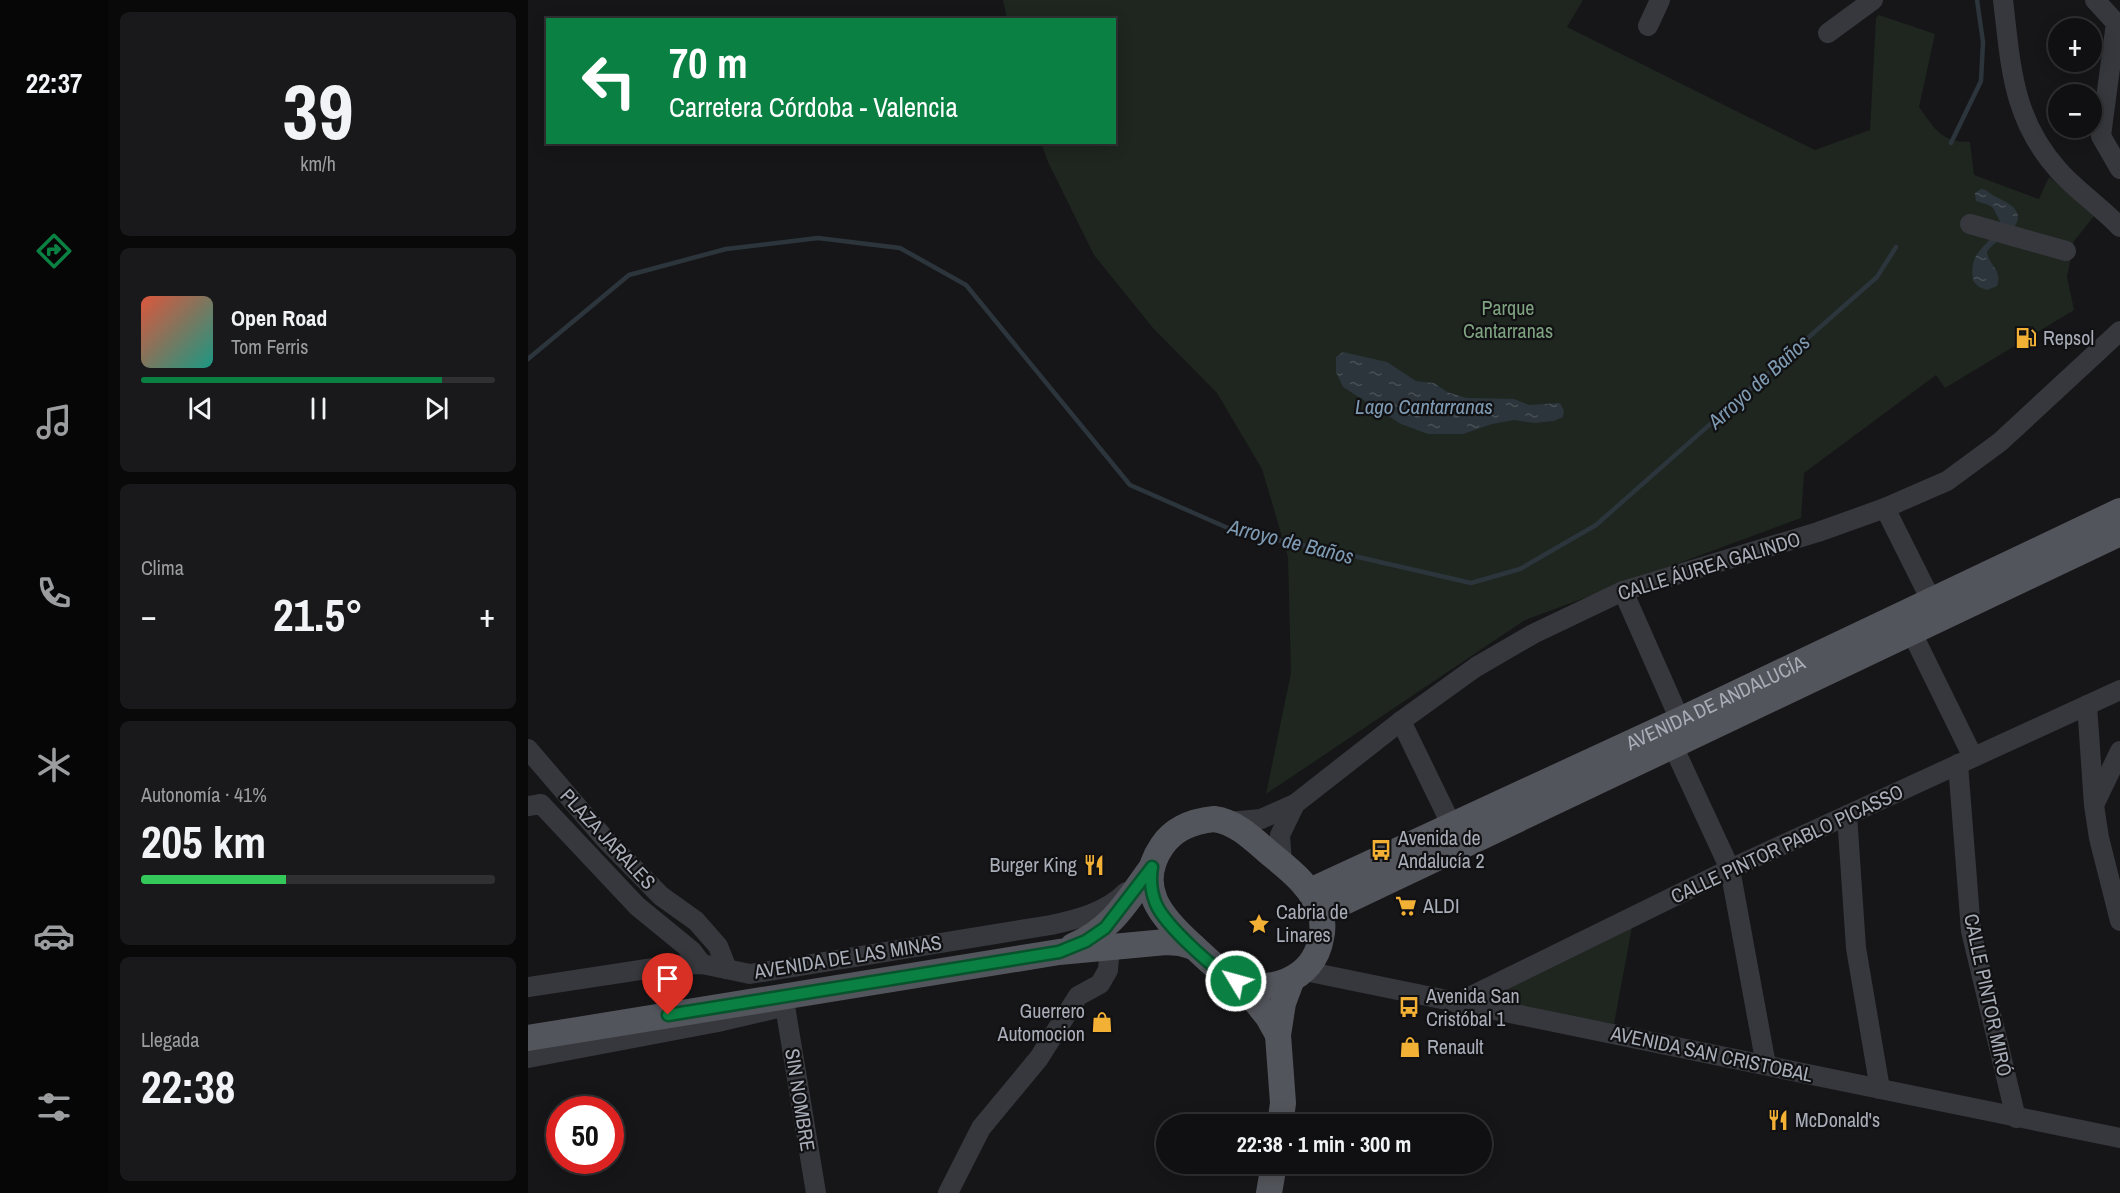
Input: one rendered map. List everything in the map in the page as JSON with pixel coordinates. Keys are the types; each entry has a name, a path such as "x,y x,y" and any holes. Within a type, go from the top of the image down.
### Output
{"main road":[{"name":"AVENIDA DE ANDALUCÍA","path":"1315,902 1452,826 1931,600 2119,532"},
{"name":"AVENIDA DE ANDALUCÍA","path":"1315,902 1673,746 2119,532"},
{"path":"1059,952 1086,941 1105,928 1152,867 1165,841 1183,827 1214,819 1228,822 1246,833 1282,864 1315,902 1323,927 1318,950 1298,975 1283,1003 1278,1035 1283,1103 1282,1114"},
{"path":"1152,867 1152,893 1159,911 1176,931 1222,972 1240,983 1268,1017 1278,1035"},
{"path":"528,1038 1059,952 1166,942 1194,947"},
{"path":"1240,983 1266,986 1298,975"},
{"path":"1269,1193 1272,1174"}],"street":[{"path":"1648,26 1660,0"},
{"path":"1828,33 1873,0"},
{"path":"2003,0 2012,77 2023,116 2038,146 2060,173 2120,227"},
{"path":"2096,0 2118,15 2102,129"},
{"path":"2102,135 2120,110"},
{"path":"2102,138 2120,168"},
{"path":"1970,224 2066,251"},
{"name":"CALLE ÁUREA GALINDO","path":"1295,804 1401,721 1476,667 1533,633 1623,591 1818,532 1885,508 1947,481 2000,442 2120,331"},
{"path":"1885,508 1931,600"},
{"path":"1623,591 1680,720"},
{"path":"1912,633 1965,760"},
{"name":"CALLE PINTOR PABLO PICASSO","path":"1457,1003 1730,869 2120,690"},
{"path":"2087,705 2094,805 2099,838 2120,921"},
{"path":"1401,721 1452,826"},
{"path":"1673,746 1730,869 1766,1065"},
{"name":"PLAZA JARALES","path":"528,749 605,839 661,896 696,921 718,946 727,969"},
{"path":"2094,805 2120,752"},
{"name":"CALLE PINTOR MIRÓ","path":"1965,760 1971,931 2016,1118"},
{"path":"528,806 541,804 637,906 692,951 702,964"},
{"path":"1228,822 1261,819 1295,804"},
{"path":"1282,864 1280,835 1295,804"},
{"path":"1847,815 1856,948 1880,1089"},
{"name":"AVENIDA DE LAS MINAS","path":"528,987 673,965 702,964 750,974 1069,921 1111,904 1152,867"},
{"path":"948,1193 981,1128 1039,1058 1078,996 1100,984 1108,970 1110,946"},
{"name":"AVENIDA SAN CRISTOBAL","path":"1298,975 1457,1003 2120,1138"},
{"name":"AVENIDA DE LAS MINAS","path":"528,1058 718,1022 785,1006 832,989"},
{"name":"SIN NOMBRE","path":"785,1006 816,1193"}],"green space":[{"name":"Parque Cantarranas","path":"1003,0 1583,0 1567,27 1815,150 1870,130 1876,18 1879,15 1935,34 1919,107 1945,137 1970,142 1974,175 2039,199 2049,177 2095,215 2074,241 2067,277 2074,310 1945,388 1936,375 1804,473 1801,518 1525,620 1266,794 1291,673 1288,557 1262,469 1217,393 1153,328 1094,255 1041,144 1116,144 1116,18 1007,18"},
{"path":"1632,927 1614,1024 1503,1004 1496,994"}],"water":[{"path":"1981,189 2011,205 2018,215 2018,221 2009,232 1987,252 1997,272 1998,281 1997,286 1987,290 1979,287 1973,281 1972,270 1977,254 2001,223 1992,207 1976,201 1975,193"},
{"name":"Lago Cantarranas","path":"1343,352 1387,362 1416,381 1434,383 1447,392 1466,398 1514,399 1529,405 1560,403 1564,411 1563,417 1554,421 1534,423 1514,420 1492,424 1463,434 1428,434 1401,424 1343,387 1336,372 1336,357"}],"waterway":[{"name":"Arroyo de Baños","path":"1951,143 1981,81 1983,42 1977,0"},
{"name":"Arroyo de Baños","path":"528,359 629,275 726,249 818,238 900,248 966,285 1130,485 1237,532 1471,583 1520,569 1596,525 1877,277 1896,247"}],"place":[{"name":"Repsol","path":"2026,338"},
{"name":"Avenida de Andalucía 2","path":"1381,850"},
{"name":"Burger King","path":"1094,865"},
{"name":"ALDI","path":"1406,906"},
{"name":"Cabria de Linares","path":"1259,924"},
{"name":"Avenida San Cristóbal 1","path":"1409,1007"},
{"name":"Guerrero Automocion","path":"1102,1022"},
{"name":"Renault","path":"1410,1047"},
{"name":"McDonald's","path":"1778,1120"}],"route":[{"path":"668,1015 1059,952 1086,941 1105,928 1152,867 1152,893 1163,916 1176,931 1222,972 1236,981"}]}
